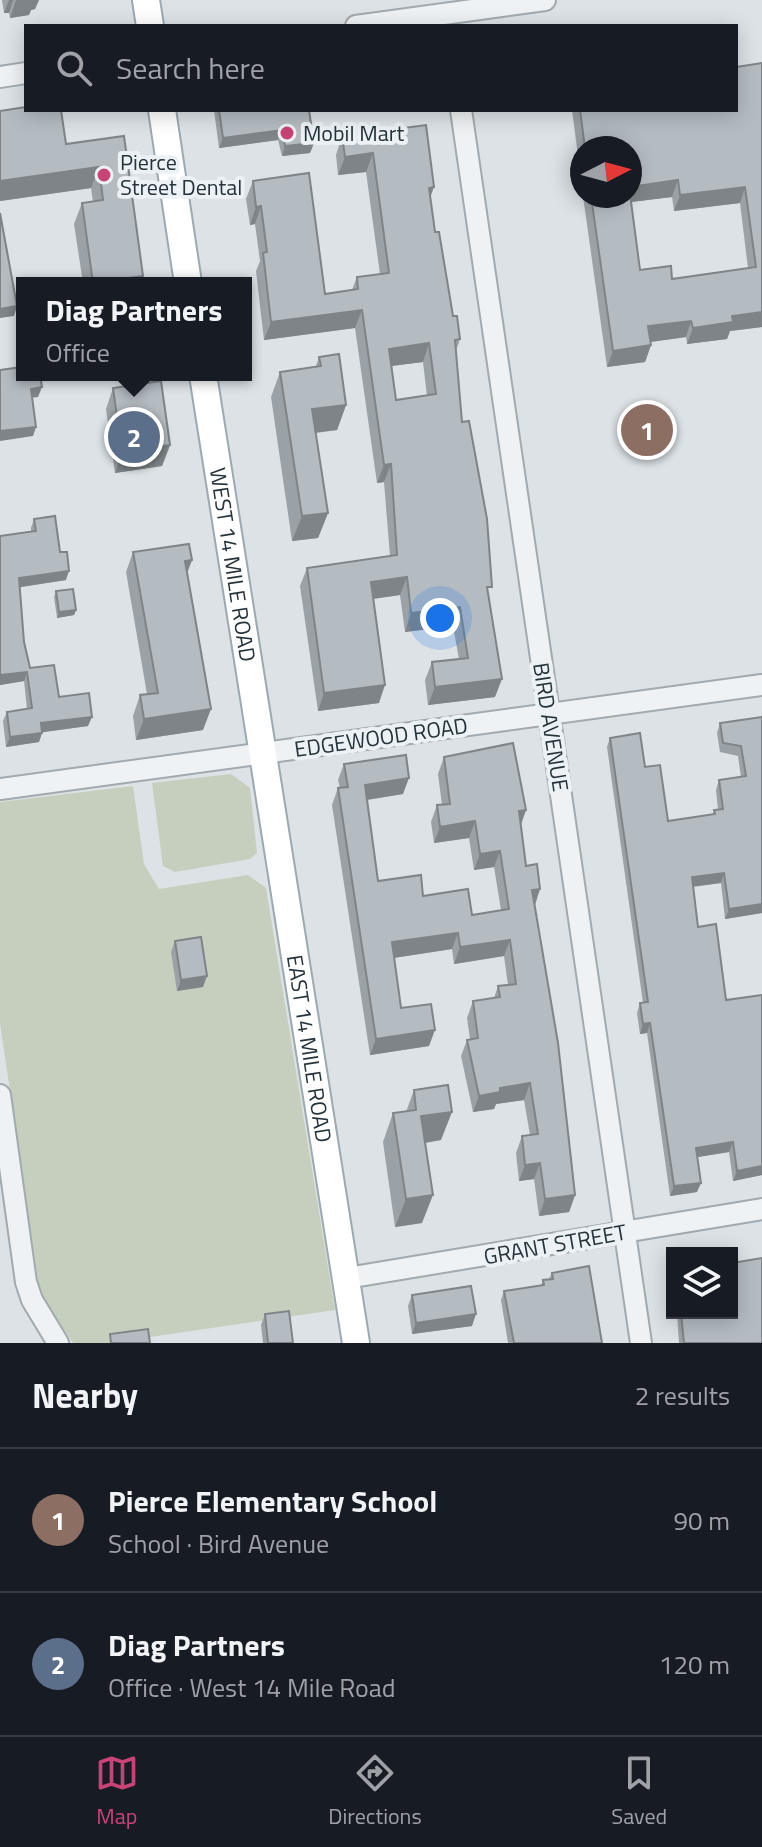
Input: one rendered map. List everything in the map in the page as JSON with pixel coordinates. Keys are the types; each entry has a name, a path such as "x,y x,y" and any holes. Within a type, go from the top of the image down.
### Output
{"main road":[{"path":"146,0 150,24"},
{"path":"162,112 187,277"},
{"name":"WEST 14 MILE ROAD","path":"204,381 265,754"},
{"name":"EAST 14 MILE ROAD","path":"265,754 356,1343"}],"street":[{"path":"386,24 447,20 545,0"},
{"path":"0,77 24,73"},
{"name":"BIRD AVENUE","path":"461,112 641,1343"},
{"name":"EDGEWOOD ROAD","path":"0,789 762,685"},
{"path":"0,1095 26,1282 32,1300 58,1343"},
{"name":"GRANT STREET","path":"347,1278 762,1209"}],"green space":[{"path":"231,774 250,788 257,853 250,859 175,872 163,866 152,783"},
{"path":"133,786 144,864 159,889 248,875 266,888 335,1310 109,1343 73,1343 40,1294 0,1023 0,802"}],"building":[{"path":"762,63 762,312 732,316 733,322 693,328 691,321 648,326 651,345 613,351 593,208 632,208 640,270 671,266 672,279 756,267 745,187 680,195 678,180 642,185 642,136 583,136 580,112 738,112 738,67"},
{"path":"24,107 24,112 61,112 66,144 124,136 143,276 92,277 82,203 103,200 99,167 0,181 0,111"},
{"path":"219,112 309,112 314,143 285,146 282,130 223,138"},
{"path":"426,125 434,187 429,188 435,232 439,232 453,316 457,316 460,339 455,340 462,422 469,421 487,519 492,587 487,587 502,679 435,687 432,662 468,658 460,607 411,613 407,577 371,582 385,685 324,693 307,568 397,555 391,464 384,465 362,310 271,322 263,253 267,252 261,206 256,207 253,181 309,173 325,294 358,289 357,277 389,273 373,153 345,157 342,136","holes":["429,343 436,394 396,400 389,349"]},
{"path":"0,213 16,306 0,309"},
{"path":"339,354 346,405 312,409 328,513 302,516 280,372 321,366 319,357"},
{"path":"16,368 16,381 41,381 42,387 31,389 36,427 0,431 0,370"},
{"path":"161,381 170,445 122,452 113,388"},
{"path":"55,516 60,552 67,552 69,571 19,578 24,642 30,668 54,665 59,697 89,693 92,717 41,723 42,733 10,737 7,712 32,708 27,672 0,675 0,536 36,531 34,519"},
{"path":"189,544 192,560 185,561 211,709 144,719 140,695 158,693 133,552"},
{"path":"73,589 76,610 59,612 56,591"},
{"path":"762,717 762,904 729,909 724,873 692,877 698,927 716,924 726,1000 762,995 762,1166 737,1171 733,1142 696,1148 701,1183 674,1186 650,1023 643,1024 640,1003 648,1002 610,738 640,733 645,767 660,765 668,821 715,814 714,810 723,809 719,780 746,776 741,746 723,743 720,723"},
{"path":"513,743 526,810 519,811 526,866 537,864 540,889 532,890 558,1043 575,1195 545,1199 540,1163 525,1165 522,1136 538,1134 530,1083 500,1088 500,1092 479,1096 467,1040 478,1038 473,1001 500,997 498,986 516,984 510,940 460,947 458,933 392,942 401,1008 431,1004 435,1030 376,1039 338,788 348,787 344,764 406,755 409,778 365,785 378,881 421,875 423,896 468,889 472,915 509,909 500,851 480,854 475,821 440,827 437,805 450,804 444,757"},
{"path":"201,937 207,976 181,980 175,941"},
{"path":"448,1085 452,1112 421,1116 433,1195 406,1199 393,1113 416,1110 414,1090"},
{"path":"762,1258 762,1343 684,1343 682,1319 738,1319 738,1262"},
{"path":"589,1266 602,1343 514,1343 504,1291 544,1285 543,1280 553,1279 552,1273"},
{"path":"471,1286 476,1314 416,1323 412,1295"},
{"path":"289,1311 293,1343 268,1343 265,1314"},
{"path":"148,1329 150,1343 111,1343 110,1334"}],"place":[{"name":"Mobil Mart","path":"287,133"},
{"name":"Pierce Street Dental","path":"104,175"},
{"name":"Pierce Elementary School","path":"647,430"},
{"name":"Diag Partners","path":"134,437"}]}
